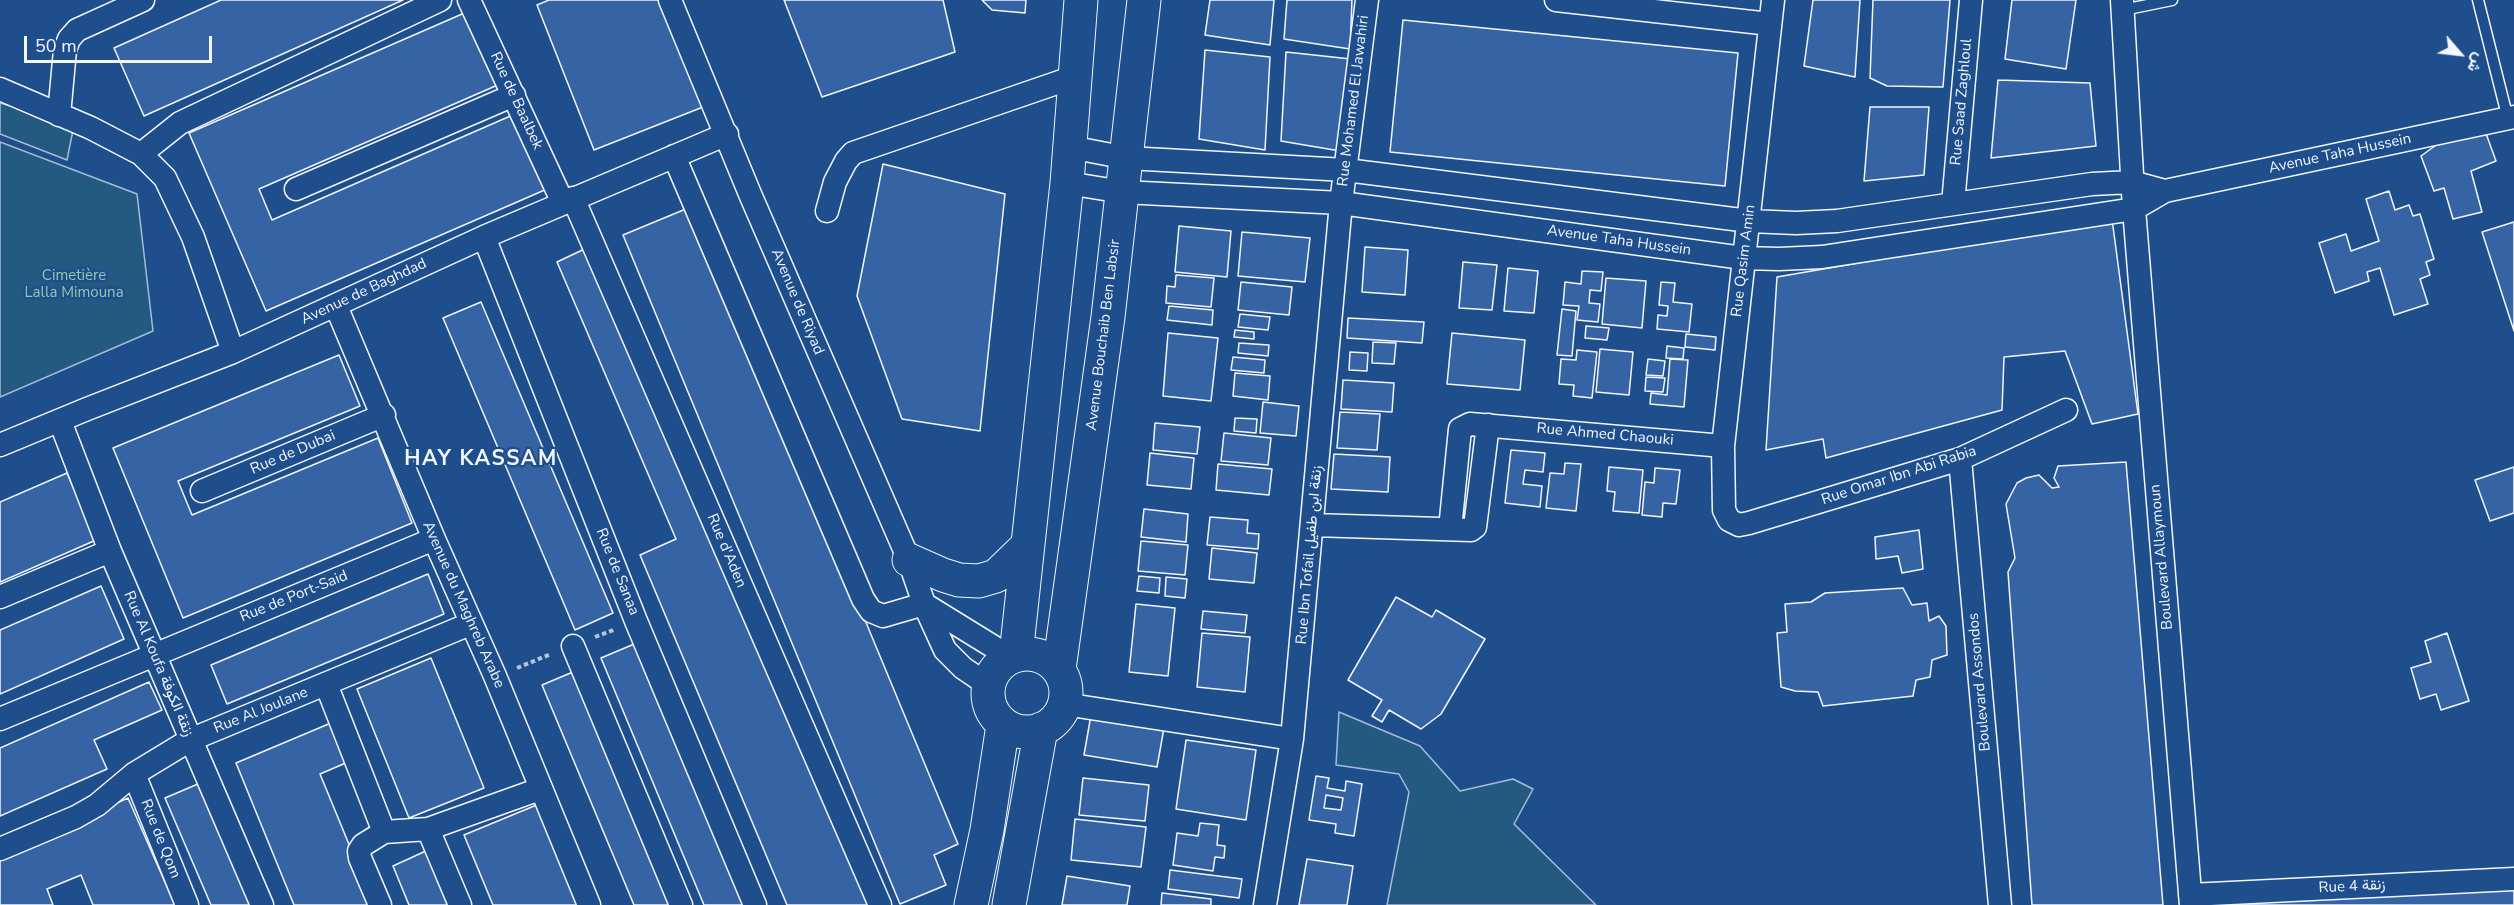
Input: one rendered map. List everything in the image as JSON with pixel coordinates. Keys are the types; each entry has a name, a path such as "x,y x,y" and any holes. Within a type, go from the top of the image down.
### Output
{"main road":[{"path":"1013,656 1028,545 1067,183 1081,0"},
{"name":"Avenue Bouchaib Ben Labsir","path":"1059,669 1108,317 1144,0"},
{"path":"909,560 959,580 979,581 996,576 1028,545"},
{"path":"1037,655 1059,669 1065,684 1064,704 1059,715 1041,729 1029,732 1015,730 1003,724 990,707 988,685 996,669 1013,656 1037,655"},
{"path":"971,905 987,830 1003,724"},
{"path":"1009,905 1041,729"}],"street":[{"path":"59,114 65,50 69,39 77,30 143,0"},
{"path":"141,154 165,132 180,123 440,0"},
{"name":"Rue de Baalbek","path":"469,0 514,95 568,200"},
{"name":"Avenue de Riyad","path":"670,0 750,194 909,560 924,604 945,650 963,668 988,685"},
{"name":"Rue Mohamed El Jawahiri","path":"1341,203 1367,0"},
{"name":"Rue Qasim Amin","path":"1729,520 1724,510 1723,446 1773,0"},
{"name":"Rue Saad Zaghloul","path":"1953,204 1971,0"},
{"path":"1568,1 1770,24"},
{"name":"Boulevard Allaymoun","path":"2122,5 2134,209 2190,900"},
{"path":"827,211 840,170 853,153 1074,77"},
{"path":"0,88 141,154 165,178 179,204 233,352"},
{"path":"296,189 514,95"},
{"name":"Avenue Taha Hussein","path":"1067,183 1123,192 1341,203 1743,258 1822,257 2134,209 2165,191 2511,118"},
{"name":"Avenue de Baghdad","path":"0,445 233,352 484,237 727,134"},
{"name":"Avenue Taha Hussein","path":"1070,147 1127,158 1346,170 1749,221 1796,224 1837,221 2092,184 2132,182 2165,191"},
{"path":"674,156 863,599 871,611 883,616 924,604 1013,656"},
{"name":"Rue d'Aden","path":"568,200 880,905"},
{"name":"Rue Ibn Tofail زنقة ابن طفيل","path":"1265,905 1292,739 1341,203"},
{"name":"Rue de Sanaa","path":"484,237 636,621 755,905"},
{"name":"Avenue du Maghreb Arabe","path":"336,306 384,415 470,624 495,676 589,905"},
{"name":"Rue Omar Ibn Abi Rabia","path":"1729,520 1738,525 1749,523 1960,459 2066,410"},
{"name":"Rue de Dubai","path":"202,491 384,415"},
{"name":"Rue Al Koufa زنقة الكوفة","path":"60,421 110,550 262,905"},
{"name":"Rue Ahmed Chaouki","path":"1313,525 1450,529 1460,429 1470,424 1723,446"},
{"name":"Boulevard Assondos","path":"1960,459 2000,905"},
{"name":"Rue de Port-Said","path":"0,719 434,539"},
{"path":"0,597 110,550"},
{"name":"Rue Al Joulane","path":"0,849 97,805 134,774 190,740 470,624"},
{"path":"573,646 681,905"},
{"path":"326,684 384,832"},
{"path":"1064,704 1292,739"},
{"name":"Rue de Qom","path":"134,774 187,905"},
{"path":"380,905 360,858 359,851 363,845 384,832 428,829 540,789"},
{"path":"428,829 460,905"},
{"name":"Rue 4 زنقة","path":"2190,900 2514,879"}],"lane":[{"path":"2122,5 2172,0"},
{"path":"2478,0 2511,118"}],"green space":[{"path":"0,103 74,125 67,160 0,134"},
{"name":"Cimetière Lalla Mimouna","path":"0,142 137,194 153,331 0,397"},
{"path":"1339,712 1420,746 1460,791 1513,779 1533,789 1514,824 1596,905 1387,905 1409,792 1399,774 1336,765"}],"building":[{"path":"221,0 403,0 144,116 114,48"},
{"path":"549,0 662,0 703,107 594,150 537,5"},
{"path":"784,0 943,0 955,52 822,97"},
{"path":"982,0 1026,0 1025,13 992,10"},
{"path":"1210,0 1274,0 1270,45 1205,35"},
{"path":"1287,0 1352,0 1350,49 1284,39"},
{"path":"1813,0 1860,0 1855,77 1804,66"},
{"path":"1873,0 1950,0 1943,87 1887,86 1870,78"},
{"path":"2012,0 2076,0 2066,69 2005,59"},
{"path":"469,11 500,84 259,189 272,220 515,114 547,189 266,311 189,133"},
{"path":"1403,20 1738,53 1725,186 1390,152"},
{"path":"1205,50 1270,57 1265,150 1199,139"},
{"path":"1286,52 1351,59 1346,152 1281,141"},
{"path":"1998,80 2090,83 2096,146 1991,158"},
{"path":"1870,107 1929,107 1924,175 1864,181"},
{"path":"2484,128 2496,161 2471,171 2482,212 2453,219 2444,188 2434,191 2421,156 2439,143"},
{"path":"883,164 1005,194 980,431 902,419 857,296"},
{"path":"2389,191 2395,210 2409,205 2413,216 2420,214 2434,259 2426,262 2430,275 2420,279 2428,304 2394,315 2380,268 2367,272 2369,281 2335,293 2319,243 2346,234 2351,251 2379,241 2366,199"},
{"path":"693,206 958,844 934,855 946,885 900,904 623,235"},
{"path":"2112,219 2138,414 2092,424 2065,351 2004,357 2002,410 1826,458 1823,439 1766,450 1777,277"},
{"path":"2514,222 2514,331 2482,232"},
{"path":"1179,226 1231,231 1227,277 1175,272"},
{"path":"1242,232 1310,238 1305,282 1238,276"},
{"path":"593,245 875,905 787,905 640,555 676,539 557,262"},
{"path":"1365,247 1408,250 1405,295 1362,292"},
{"path":"1463,262 1497,265 1492,310 1459,308"},
{"path":"1508,268 1538,271 1534,313 1504,311"},
{"path":"1582,271 1603,272 1601,291 1590,290 1589,303 1600,304 1598,322 1577,320 1579,306 1563,305 1565,282 1581,284"},
{"path":"1176,275 1214,278 1211,307 1166,303 1167,286 1175,287"},
{"path":"1606,278 1646,281 1642,328 1602,324"},
{"path":"1241,282 1292,287 1289,315 1238,310"},
{"path":"1661,282 1675,283 1673,302 1692,304 1689,332 1657,329 1658,315 1667,316 1668,306 1659,305"},
{"path":"481,302 613,613 575,630 443,318"},
{"path":"1169,306 1213,310 1212,325 1167,320"},
{"path":"1562,309 1576,311 1572,356 1557,355"},
{"path":"1240,314 1270,317 1268,330 1238,327"},
{"path":"1348,318 1424,322 1422,343 1347,338"},
{"path":"1586,326 1609,328 1607,340 1585,338"},
{"path":"1235,330 1254,332 1254,339 1234,337"},
{"path":"1168,333 1218,338 1211,401 1163,396"},
{"path":"1452,333 1525,340 1520,390 1447,384"},
{"path":"1686,334 1716,337 1715,350 1685,347"},
{"path":"1373,342 1396,343 1394,364 1372,363"},
{"path":"1239,343 1269,345 1268,356 1238,353"},
{"path":"1667,346 1684,348 1683,359 1666,358"},
{"path":"1600,349 1633,352 1629,395 1596,392"},
{"path":"1577,350 1597,352 1592,398 1573,396 1574,385 1559,384 1561,359 1576,360"},
{"path":"1350,352 1368,353 1367,371 1349,370"},
{"path":"339,355 360,406 178,481 192,515 378,438 412,523 183,618 113,448"},
{"path":"1233,357 1265,360 1264,373 1231,370"},
{"path":"1648,359 1665,361 1663,376 1646,375"},
{"path":"1670,359 1688,360 1684,407 1650,404 1651,393 1667,395"},
{"path":"1235,373 1270,376 1268,400 1233,396"},
{"path":"1646,377 1665,378 1663,392 1645,391"},
{"path":"1343,380 1394,383 1392,412 1341,409"},
{"path":"1263,402 1299,406 1296,436 1260,433"},
{"path":"1340,412 1380,414 1377,450 1337,448"},
{"path":"1235,418 1257,419 1256,433 1234,431"},
{"path":"1155,423 1200,427 1197,454 1153,450"},
{"path":"1224,433 1271,438 1268,465 1221,461"},
{"path":"1511,450 1545,453 1543,472 1525,470 1523,484 1542,486 1540,507 1505,503"},
{"path":"1150,453 1194,458 1191,489 1147,485"},
{"path":"1334,454 1390,457 1388,492 1331,489"},
{"path":"2126,462 2163,905 2032,905 2008,572 2015,558 2006,504 2017,483 2026,478 2039,475 2052,488 2059,487 2054,478 2058,466"},
{"path":"1565,463 1581,464 1576,511 1546,508 1550,473 1564,474"},
{"path":"1218,464 1272,469 1269,495 1216,490"},
{"path":"1609,467 1643,470 1639,513 1613,511 1615,492 1607,491"},
{"path":"2514,467 2514,513 2490,521 2475,480"},
{"path":"1655,468 1680,470 1676,504 1663,503 1662,517 1642,515 1645,482 1654,483"},
{"path":"67,473 96,540 0,582 0,502"},
{"path":"1144,509 1188,514 1186,542 1141,537"},
{"path":"1210,517 1248,520 1247,533 1259,534 1258,549 1207,545"},
{"path":"1919,530 1923,569 1902,573 1898,556 1876,559 1875,537"},
{"path":"1141,541 1188,545 1185,575 1138,571"},
{"path":"1212,548 1257,553 1254,583 1209,579"},
{"path":"428,574 444,614 227,704 211,665"},
{"path":"1139,576 1160,578 1159,593 1137,591"},
{"path":"1166,577 1187,579 1185,598 1165,596"},
{"path":"101,586 124,639 0,694 0,630"},
{"path":"1903,588 1912,605 1927,603 1929,621 1939,616 1946,626 1947,655 1932,660 1930,677 1916,680 1913,696 1823,706 1818,692 1795,691 1781,687 1777,633 1787,632 1785,604 1811,602 1825,593"},
{"path":"1396,597 1432,617 1436,610 1485,639 1441,714 1421,729 1389,710 1382,722 1372,716 1382,700 1348,680"},
{"path":"1136,604 1175,608 1168,676 1129,672"},
{"path":"1203,611 1247,615 1245,633 1201,629"},
{"path":"1202,633 1250,637 1245,692 1197,687"},
{"path":"2447,633 2469,701 2441,710 2436,694 2420,699 2411,668 2431,662 2425,641"},
{"path":"639,642 749,905 704,905 601,658"},
{"path":"431,658 484,788 409,818 357,689"},
{"path":"580,669 679,905 634,905 542,685"},
{"path":"149,682 162,710 94,740 107,769 0,816 0,748"},
{"path":"1091,715 1164,728 1157,767 1084,755"},
{"path":"338,720 355,759 320,774 374,905 294,905 236,763"},
{"path":"1186,740 1256,750 1246,820 1176,809"},
{"path":"1316,776 1329,778 1327,788 1345,791 1346,781 1362,784 1354,836 1335,833 1336,824 1309,820","holes":["1326,795 1343,798 1341,810 1324,808"]},
{"path":"1083,778 1149,785 1145,821 1079,815"},
{"path":"205,781 258,905 211,905 165,798"},
{"path":"128,798 175,905 93,905 81,875 47,889 53,905 0,905 0,855"},
{"path":"539,804 581,905 493,905 464,835"},
{"path":"1075,819 1146,827 1141,867 1071,860"},
{"path":"1200,823 1219,825 1217,845 1225,846 1224,858 1215,857 1213,871 1173,865 1177,833 1198,836"},
{"path":"428,850 452,905 409,905 393,866"},
{"path":"1307,859 1353,866 1347,905 1299,905"},
{"path":"1170,870 1242,879 1239,898 1168,889"},
{"path":"1067,876 1130,886 1127,905 1062,905"},
{"path":"2514,881 2514,905 2226,905 2225,898"},
{"path":"1162,893 1211,899 1211,905 1161,905"}],"district":[{"name":"HAY KASSAM","path":"481,460"}]}
